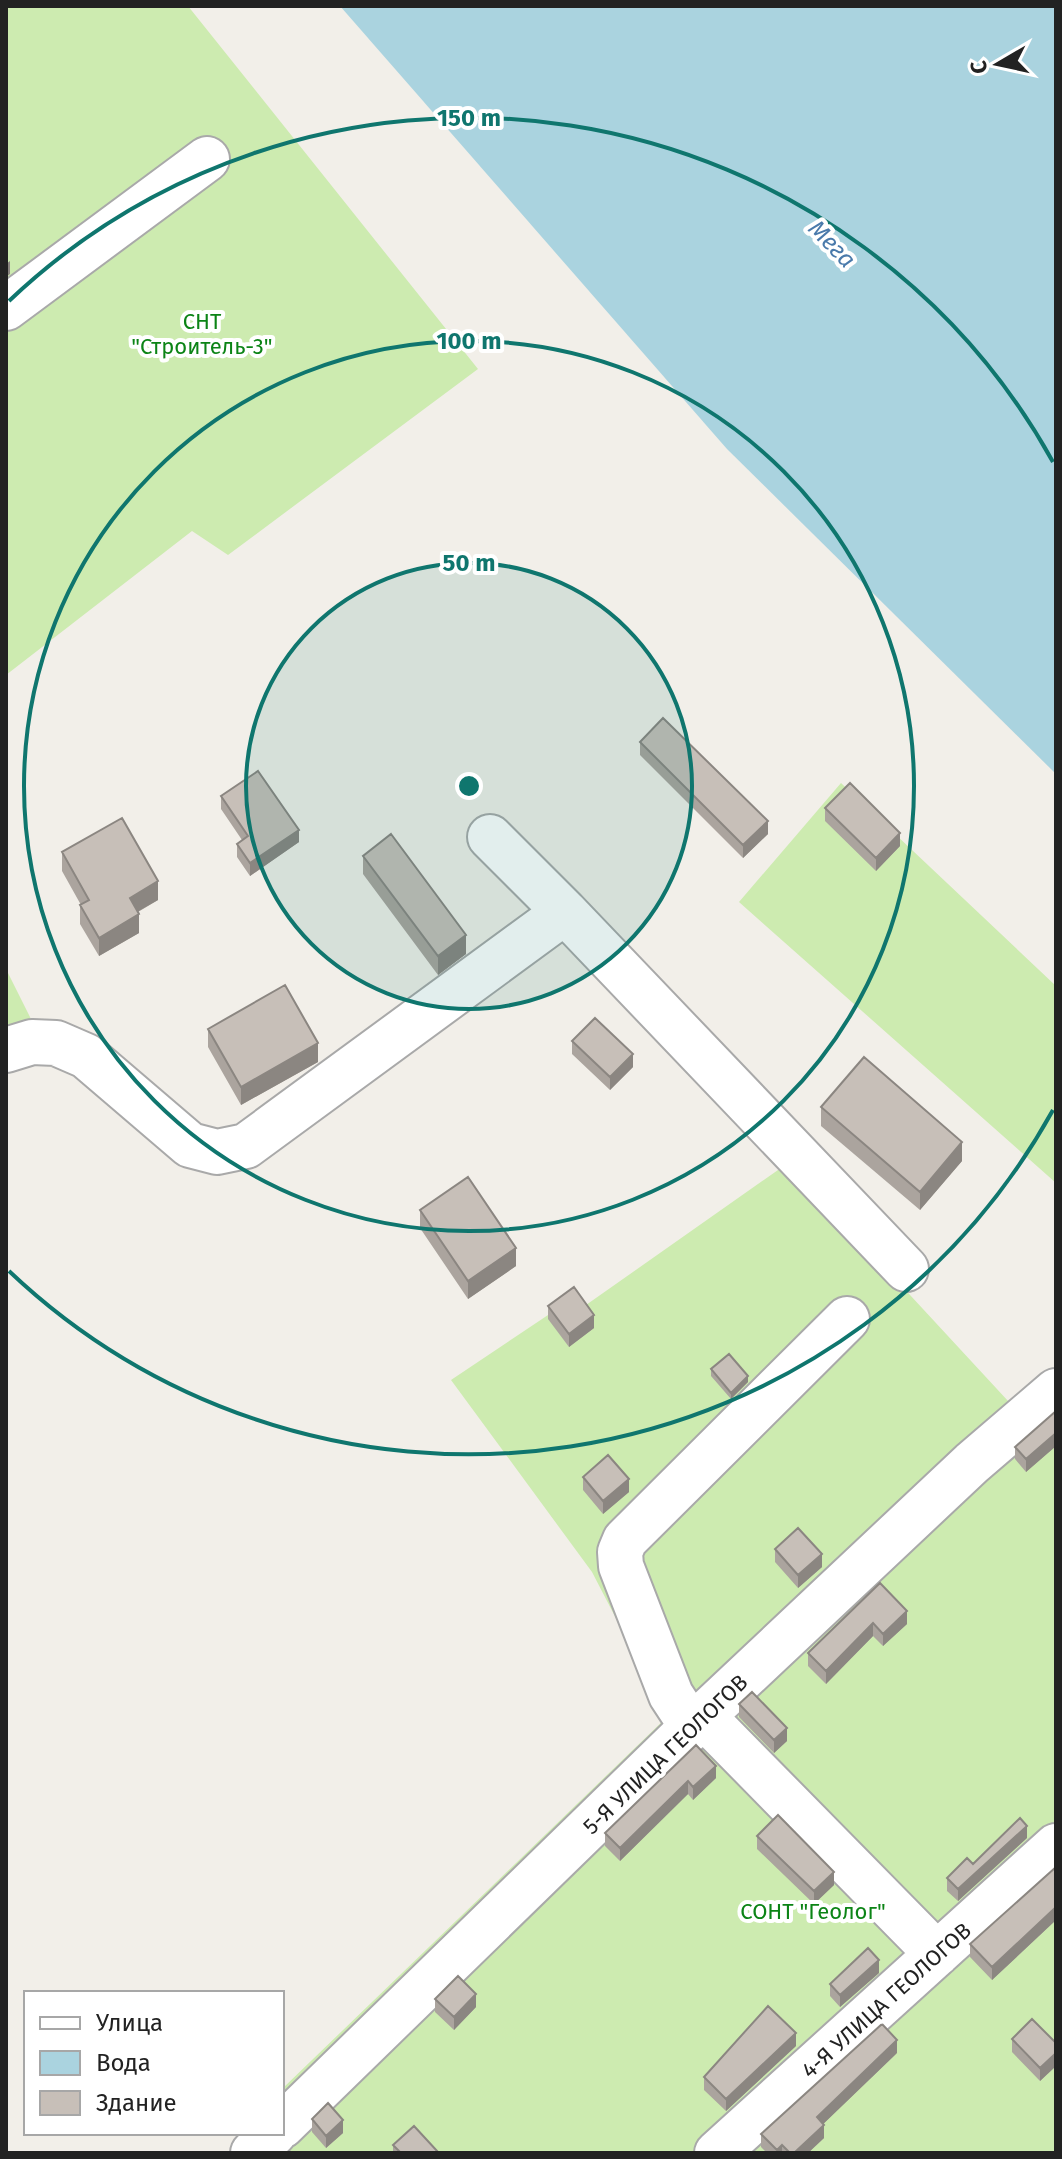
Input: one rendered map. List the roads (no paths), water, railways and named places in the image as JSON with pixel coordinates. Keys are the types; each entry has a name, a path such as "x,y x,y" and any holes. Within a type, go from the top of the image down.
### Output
{"street":[{"path":"6,308 207,159"},
{"path":"490,837 906,1269"},
{"path":"6,1050 32,1042 56,1043 86,1056 190,1145 217,1152 246,1146 565,912"},
{"path":"847,1319 625,1540 620,1552 621,1566 671,1695 937,1954"},
{"name":"5-Я УЛИЦА ГЕОЛОГОВ","path":"284,2124 697,1722 972,1463 1056,1391"},
{"name":"4-Я УЛИЦА ГЕОЛОГОВ","path":"717,2153 1056,1846"},
{"path":"253,2153 272,2135"}],"water":[{"name":"Мега","path":"340,6 1056,6 1056,774 727,449"}],"park label":[{"name":"СНТ \"Строитель-3\"","path":"202,334"},
{"name":"СОНТ \"Геолог\"","path":"813,1911"}]}
